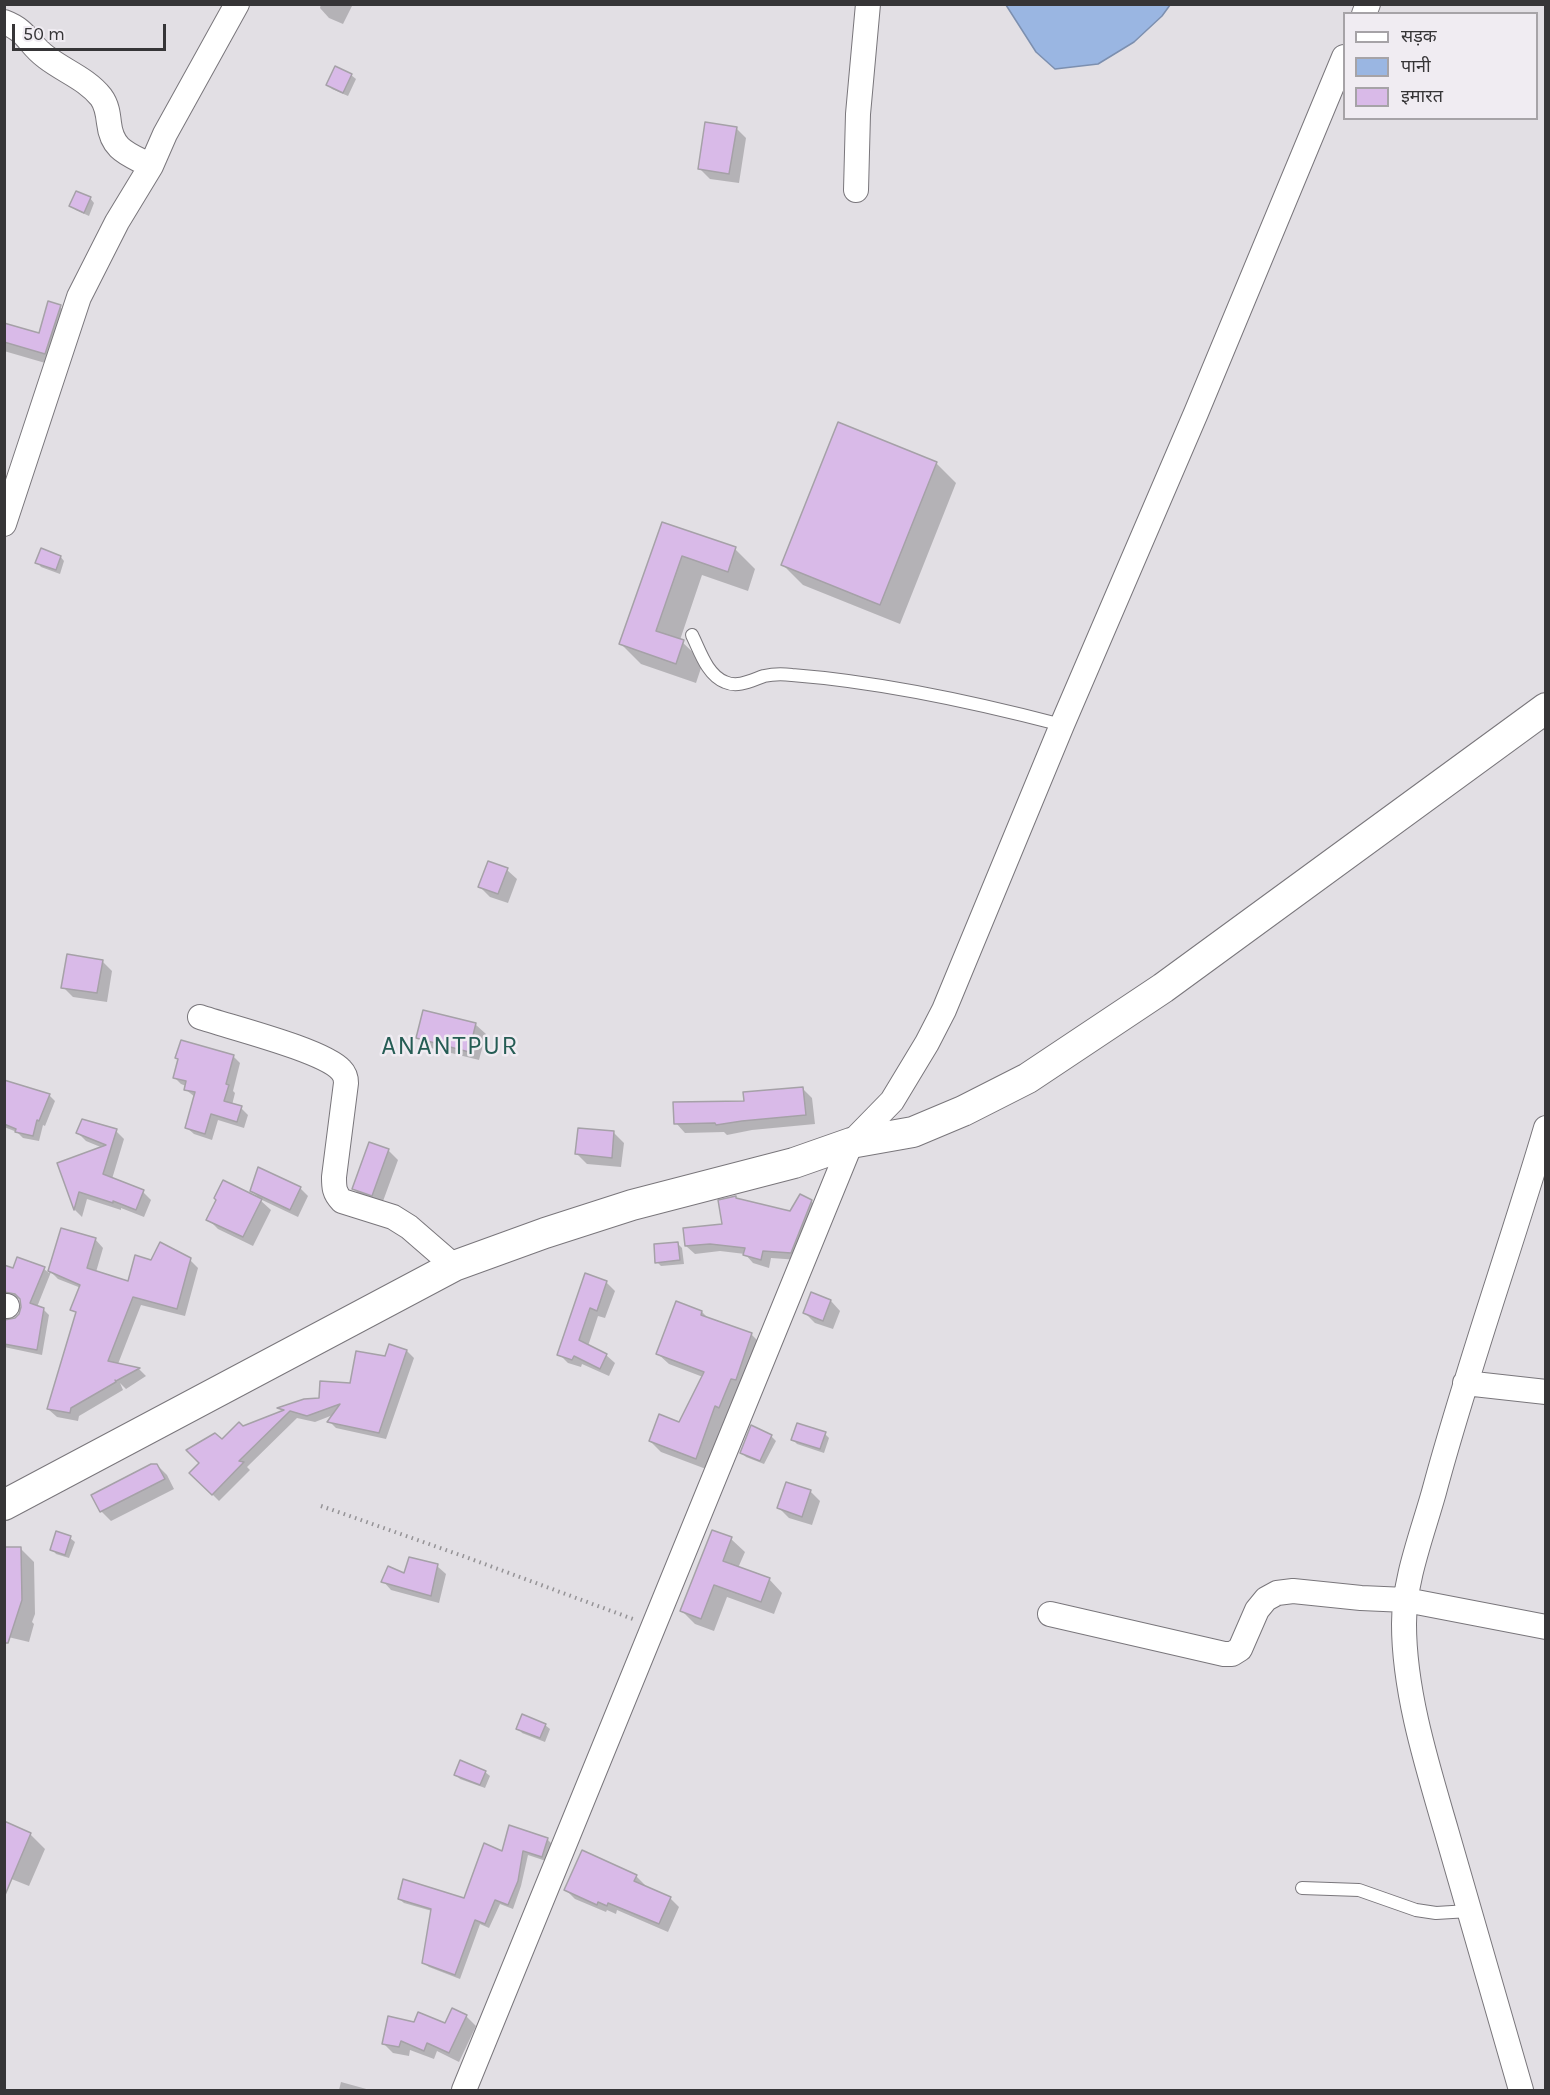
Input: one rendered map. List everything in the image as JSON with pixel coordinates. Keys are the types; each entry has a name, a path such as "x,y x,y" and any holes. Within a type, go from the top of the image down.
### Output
{"street":[{"path":"4,524 79,297 117,222 151,166 165,134 237,4"},
{"path":"856,190 858,114 868,4"},
{"path":"4,22 18,28 44,56 94,89 103,99 108,111 114,143 123,152 151,166"},
{"path":"464,2091 850,1143 892,1101 944,1010 1343,59"},
{"path":"4,1505 454,1266 544,1233 632,1205 794,1163 850,1143 913,1132 963,1111 1028,1078 1163,988 1545,708"},
{"path":"200,1017 315,1054 341,1069 346,1083 334,1177 334,1189 337,1196 342,1201 393,1216 454,1266"},
{"path":"1521,2091 1439,1805 1410,1687 1404,1624 1406,1600 1415,1558 1453,1420 1519,1219 1545,1128"},
{"path":"1465,1383 1545,1392"},
{"path":"1050,1614 1224,1654 1232,1654 1240,1649 1257,1610 1266,1599 1277,1593 1293,1591 1406,1600 1545,1627"}],"lane":[{"path":"692,635 705,662 716,677 727,684 739,684 782,674 818,677 869,684 997,708 1062,725"},
{"path":"1302,1888 1359,1890 1397,1905 1436,1913 1469,1911"}],"path":[{"path":"321,1506 653,1626"}],"water":[{"path":"1006,5 1170,5 1162,16 1134,42 1098,64 1055,69 1036,52"}],"building":[{"path":"335,66 352,74 343,93 326,85"},
{"path":"705,122 737,127 729,174 698,169"},
{"path":"76,191 91,197 84,213 69,206"},
{"path":"48,301 61,305 45,354 4,342 4,323 39,333"},
{"path":"838,422 937,462 880,605 781,565"},
{"path":"662,522 736,547 728,572 682,556 656,631 684,640 676,664 619,644"},
{"path":"41,548 61,556 56,570 35,563"},
{"path":"488,861 508,868 498,894 478,887"},
{"path":"67,954 103,960 97,993 61,988"},
{"path":"423,1010 476,1023 469,1052 416,1038"},
{"path":"181,1040 234,1055 224,1101 242,1106 237,1122 211,1114 205,1134 185,1128 195,1092 184,1090 186,1081 173,1078 178,1059 175,1058"},
{"path":"4,1080 50,1094 39,1121 37,1120 33,1136 15,1132 16,1129 4,1124"},
{"path":"803,1087 806,1115 716,1125 715,1123 674,1124 673,1102 744,1101 743,1092"},
{"path":"82,1119 117,1129 103,1174 144,1190 136,1210 79,1192 74,1210 57,1163 106,1145 76,1133"},
{"path":"578,1128 614,1131 612,1158 575,1154"},
{"path":"369,1142 389,1149 372,1196 352,1189"},
{"path":"258,1167 301,1187 290,1210 250,1191"},
{"path":"223,1180 262,1199 243,1237 206,1220"},
{"path":"800,1194 812,1200 791,1253 763,1251 761,1260 743,1255 745,1248 710,1244 685,1246 683,1228 722,1224 718,1200 736,1196 736,1198 790,1211"},
{"path":"61,1228 96,1238 87,1268 128,1281 135,1255 151,1260 160,1242 191,1258 177,1309 133,1297 108,1361 140,1368 115,1380 116,1382 71,1408 70,1413 47,1409 76,1312 70,1310 80,1285 48,1271"},
{"path":"678,1242 680,1260 655,1263 654,1244"},
{"path":"17,1257 45,1267 30,1303 44,1308 37,1350 4,1344 4,1320 15,1318 21,1307 20,1299 15,1294 4,1292 4,1265 13,1268"},
{"path":"585,1273 607,1281 597,1311 590,1308 579,1340 607,1354 600,1369 574,1356 572,1360 557,1355"},
{"path":"811,1292 831,1300 823,1321 803,1313"},
{"path":"676,1301 702,1311 701,1315 752,1333 736,1380 731,1379 719,1408 715,1406 696,1459 649,1441 659,1414 679,1422 704,1372 656,1354"},
{"path":"389,1344 407,1350 379,1433 327,1422 340,1404 307,1416 290,1411 239,1461 244,1462 212,1495 189,1473 199,1463 186,1450 215,1433 222,1439 239,1422 243,1426 284,1410 277,1408 304,1399 319,1398 320,1381 350,1383 356,1351 385,1356"},
{"path":"797,1423 826,1432 820,1449 791,1440"},
{"path":"751,1425 772,1435 760,1461 740,1453"},
{"path":"151,1464 157,1464 165,1479 100,1512 91,1495"},
{"path":"786,1482 811,1490 802,1517 777,1508"},
{"path":"712,1530 732,1537 723,1561 770,1578 761,1602 714,1585 701,1619 680,1611"},
{"path":"56,1531 71,1536 65,1555 50,1550"},
{"path":"4,1547 21,1547 22,1600 8,1643 4,1643"},
{"path":"409,1557 438,1564 431,1596 381,1582 388,1566 404,1573"},
{"path":"522,1714 546,1724 540,1738 516,1729"},
{"path":"460,1760 486,1771 480,1785 454,1775"},
{"path":"4,1821 31,1833 5,1895 4,1895"},
{"path":"509,1825 548,1838 542,1857 523,1851 518,1881 508,1905 495,1900 485,1924 475,1920 455,1975 422,1963 431,1909 398,1899 403,1879 464,1898 484,1843 502,1851"},
{"path":"582,1850 637,1875 634,1881 671,1897 659,1924 608,1903 607,1906 598,1902 597,1905 564,1890"},
{"path":"452,2008 467,2015 449,2053 427,2043 424,2051 401,2041 399,2047 382,2044 388,2016 414,2022 418,2012 445,2023"}],"district":[{"name":"ANANTPUR","path":"450,1047"}]}
